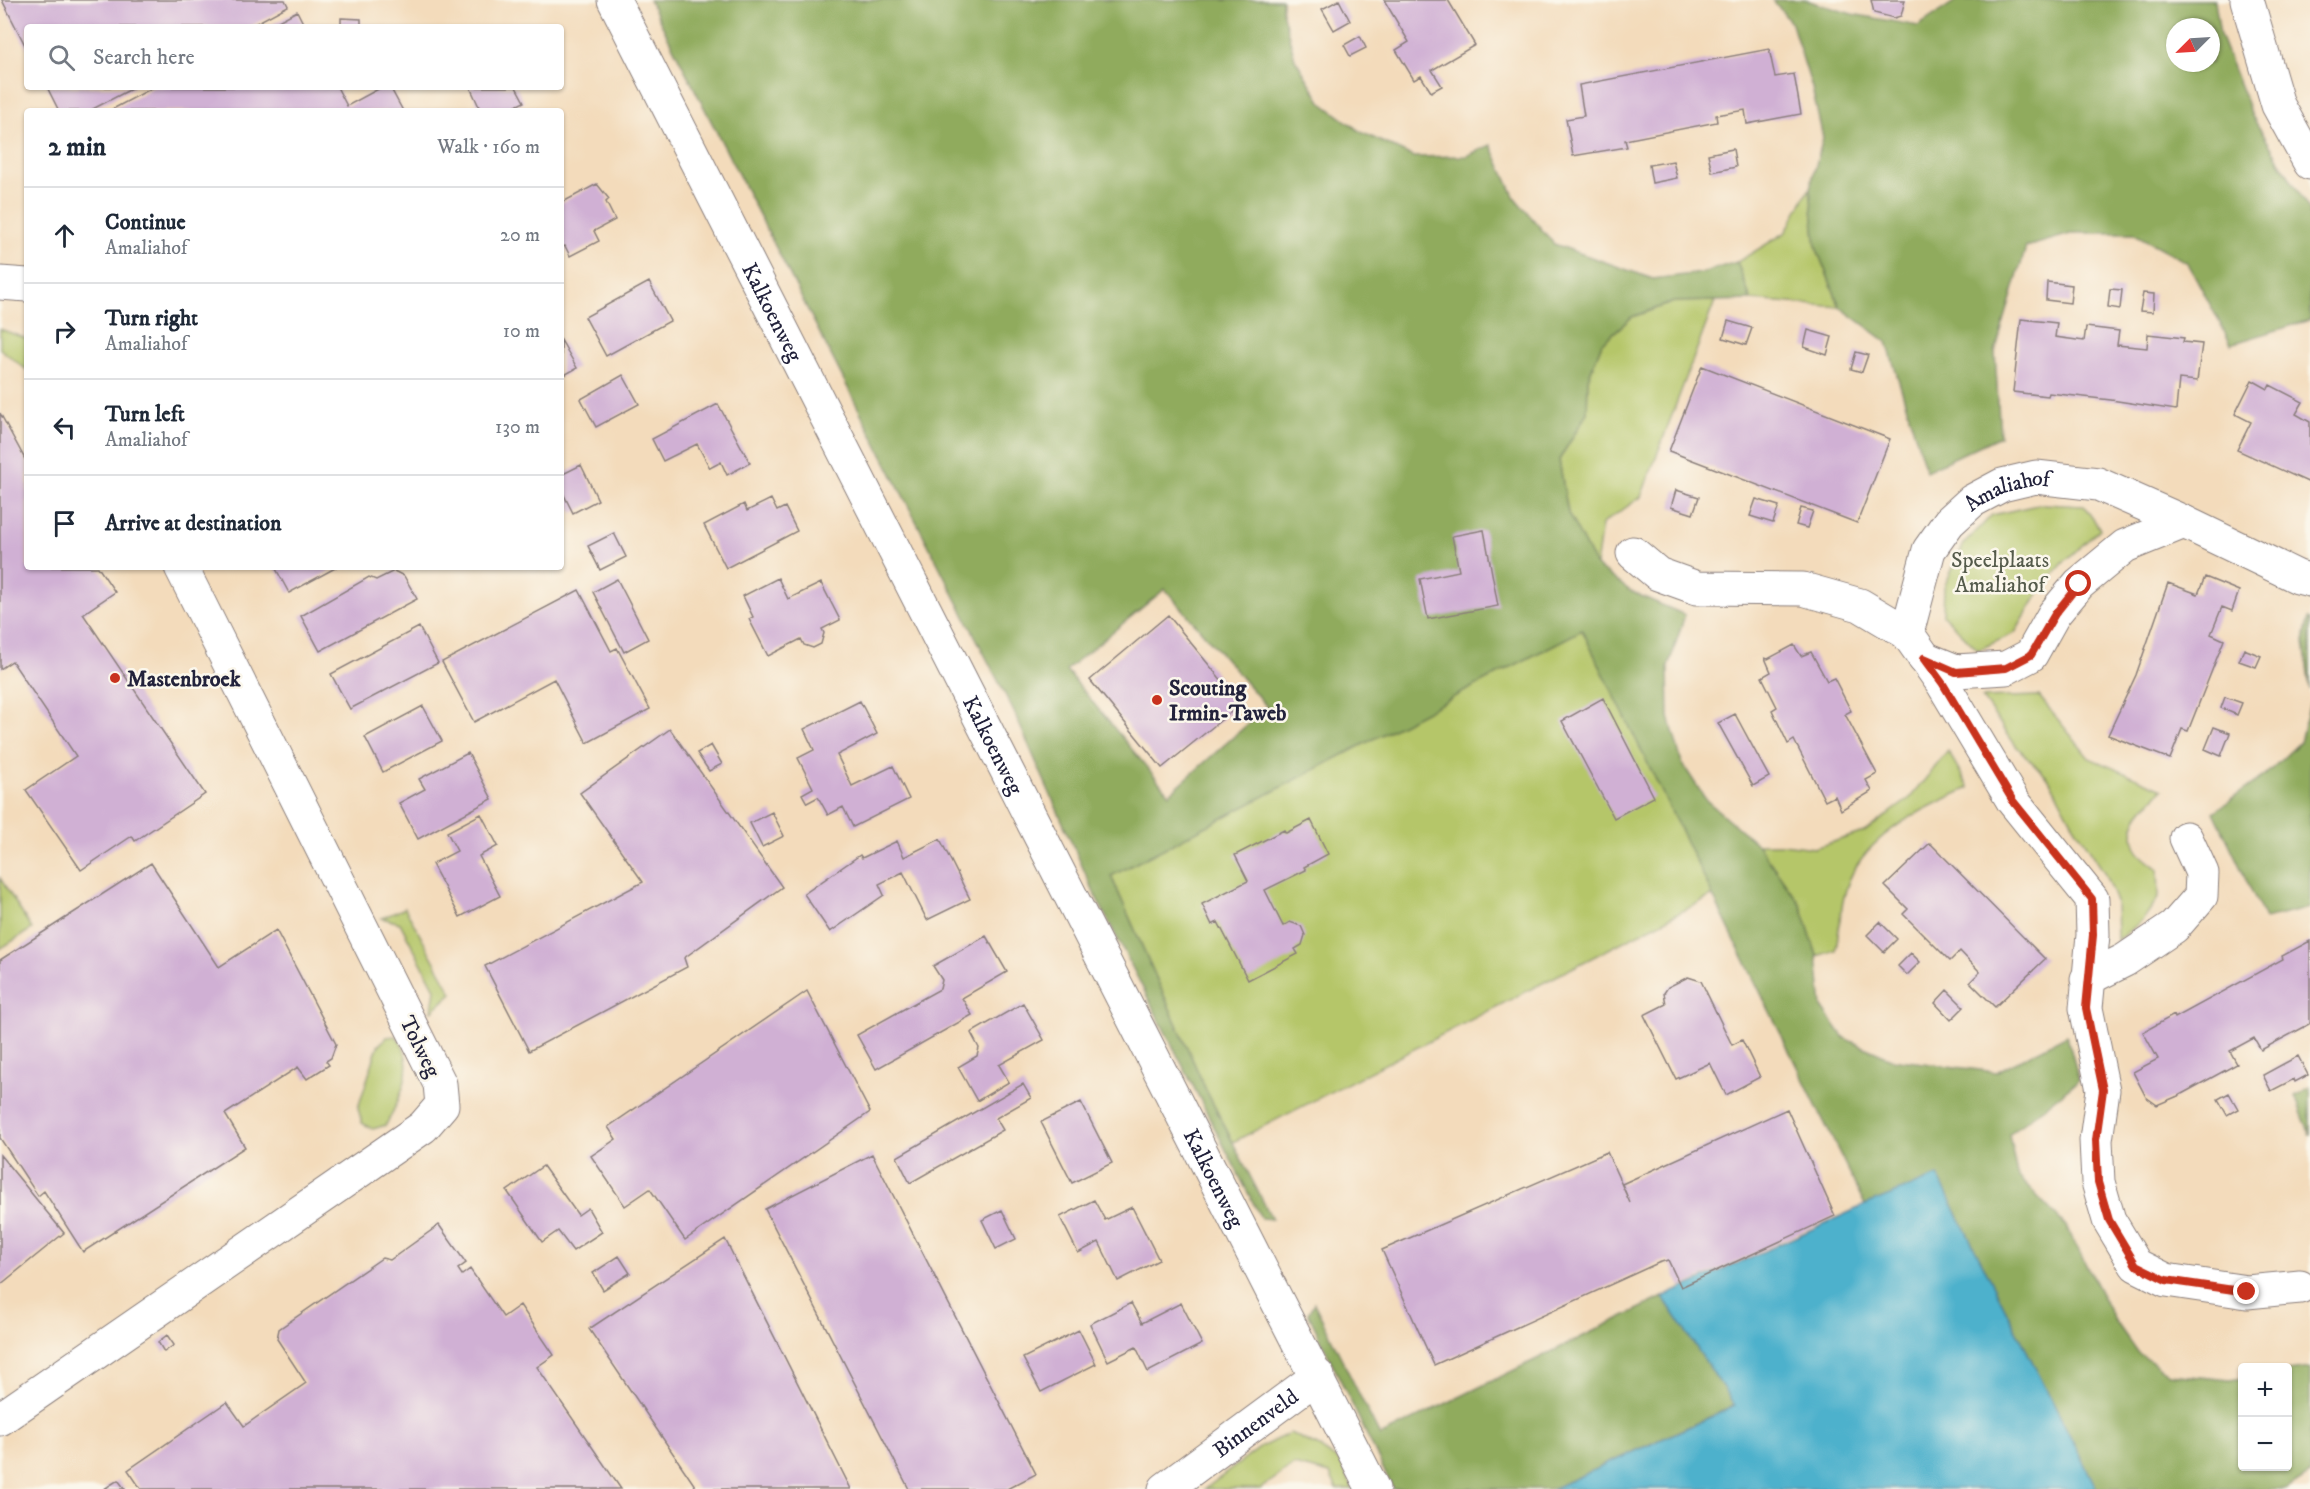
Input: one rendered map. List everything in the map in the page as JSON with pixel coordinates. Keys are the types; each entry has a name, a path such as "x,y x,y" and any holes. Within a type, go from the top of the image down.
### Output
{"street":[{"name":"Kalkoenweg","path":"614,0 1318,1377 1373,1489"},
{"path":"2247,0 2278,105 2310,163"},
{"path":"0,283 24,285"},
{"name":"Amaliahof","path":"1916,645 1929,550 1949,522 1972,501 2002,485 2036,477 2098,484 2184,522 2298,577 2310,580"},
{"path":"1634,553 1658,574 1697,588 1803,590 1860,605 1956,672 2006,668 2031,655 2055,614 2079,584 2125,546 2184,522"},
{"name":"Tolweg","path":"0,1419 423,1127 442,1105 440,1084 183,570"},
{"path":"1916,645 1943,684 2013,801 2092,899 2093,935 2086,1008 2103,1090 2096,1140 2098,1182 2109,1220 2136,1265 2166,1280 2247,1292 2300,1287"},
{"path":"2087,979 2125,960 2174,927 2201,896 2202,873 2186,838"},
{"name":"Binnenveld","path":"1165,1489 1318,1377"}],"green space":[{"path":"649,0 1282,0 1282,11 1295,59 1322,103 1361,132 1414,157 1466,156 1491,145 1515,198 1554,244 1653,279 1701,273 1737,262 1751,300 1674,302 1632,317 1602,343 1588,379 1587,413 1559,460 1568,513 1596,566 1632,592 1685,615 1668,667 1669,717 1682,763 1706,800 1757,844 1801,905 1817,956 1822,1007 1844,1038 1891,1059 1996,1072 2067,1035 2079,1080 2009,1134 2017,1175 2066,1226 2114,1319 2137,1352 2169,1374 2230,1380 2238,1379 2238,1471 2292,1471 2292,1370 2310,1368 2310,1474 2287,1489 2097,1489 1938,1177 1865,1205 1582,630 1111,876 1206,1090 1272,1219 1261,1218 1094,893 1014,712","holes":["1165,589 1267,707 1169,794 1066,670"]},
{"path":"1773,0 1806,0 1852,14 1918,26 1957,0 2215,0 2218,18 2166,18 2166,72 2220,72 2220,35 2252,116 2310,211 2310,320 2231,344 2188,263 2133,233 2074,233 2026,247 1995,352 2000,436 1926,471 1887,342 1840,307 1816,247 1810,188 1823,138 1812,88 1792,24"},
{"path":"1810,188 1816,247 1840,307 1751,300 1737,262 1785,233"},
{"path":"1715,301 1641,497 1602,524 1596,566 1568,513 1559,460 1587,413 1588,379 1602,343 1632,317 1674,302"},
{"path":"0,329 24,338 24,368 0,349"},
{"name":"Speelplaats Amaliahof","path":"2042,504 2084,506 2100,529 2065,561 2041,589 2015,633 1978,650 1943,615 1944,587 1964,544 1992,515"},
{"path":"2308,619 2310,620 2310,690 2304,642"},
{"path":"1582,630 1714,895 1233,1142 1206,1090 1111,876"},
{"path":"2039,696 2089,758 2163,789 2139,815 2133,831 2137,850 2158,869 2159,897 2142,921 2117,940 2116,902 2104,872 2072,822 2049,779 2016,746 1982,698"},
{"path":"2310,703 2310,908 2265,919 2214,812 2265,775 2300,742"},
{"path":"1948,751 1969,788 1907,819 1879,839 1867,852 1857,865 1848,885 1842,906 1836,950 1817,956 1801,905 1757,844 1783,844 1814,848 1864,832 1909,799"},
{"path":"0,878 32,929 0,949"},
{"path":"405,908 452,993 432,1011 435,989 400,923 382,918"},
{"path":"396,1036 403,1046 406,1057 405,1080 397,1104 386,1125 373,1129 362,1123 358,1108 378,1046 387,1037"},
{"path":"2310,1087 2310,1135 2295,1096"},
{"path":"1663,1297 1736,1405 1552,1489 1393,1489 1308,1313 1314,1303 1380,1436"},
{"path":"1290,1433 1319,1447 1340,1462 1353,1489 1337,1489 1330,1474 1294,1465 1260,1489 1205,1489 1261,1447"}],"water":[{"path":"1938,1176 2097,1489 1552,1489 1735,1406 1663,1297 1865,1205"}],"building":[{"path":"2,0 285,0 288,6 255,24 24,24 24,43"},
{"path":"1339,0 1350,21 1334,30 1322,9"},
{"path":"1384,0 1448,0 1475,45 1432,70 1442,86 1431,92 1421,76 1414,80 1396,50 1409,42"},
{"path":"1871,0 1905,0 1901,16 1894,18 1874,13"},
{"path":"297,11 304,24 273,24"},
{"path":"341,18 361,19 361,24 341,24"},
{"path":"1360,36 1366,48 1350,56 1344,45"},
{"path":"1769,49 1775,77 1794,74 1801,114 1747,124 1745,110 1716,115 1717,122 1625,140 1627,147 1573,156 1566,119 1584,116 1579,85"},
{"path":"48,90 129,90 95,108 58,108"},
{"path":"148,90 339,90 347,106 376,90 392,90 401,108 115,108"},
{"path":"471,90 518,90 524,102 512,108 480,108"},
{"path":"1733,149 1736,167 1712,172 1708,154"},
{"path":"1673,161 1677,178 1652,183 1649,165"},
{"path":"597,184 609,199 606,202 615,220 594,231 599,241 570,256 564,246 564,201"},
{"path":"649,282 670,321 606,356 585,317"},
{"path":"2047,282 2072,285 2070,303 2046,300"},
{"path":"2110,289 2122,290 2120,309 2108,307"},
{"path":"2143,293 2154,294 2153,312 2140,311"},
{"path":"2021,319 2057,323 2055,337 2084,341 2086,327 2119,331 2117,345 2147,348 2148,334 2184,338 2183,342 2202,344 2197,381 2179,379 2176,410 2049,393 2048,396 2013,392"},
{"path":"1728,321 1752,328 1746,345 1723,338"},
{"path":"1808,330 1832,337 1827,355 1804,347"},
{"path":"564,345 577,368 564,375"},
{"path":"1856,352 1868,355 1862,372 1851,369"},
{"path":"1702,366 1890,439 1857,523 1669,451"},
{"path":"623,375 639,404 596,427 581,399"},
{"path":"2252,380 2268,389 2270,385 2303,402 2296,414 2310,422 2310,483 2237,450 2251,422 2235,414"},
{"path":"718,404 750,463 727,475 721,462 710,468 697,444 663,461 652,439"},
{"path":"0,413 24,457 24,570 100,570 115,592 83,614 205,794 135,841 132,836 81,870 26,790 76,756 12,661 0,669"},
{"path":"581,465 598,500 573,513 564,495 564,474"},
{"path":"1676,490 1699,497 1693,514 1671,507"},
{"path":"771,499 777,511 785,507 797,531 726,568 704,525 744,504 747,511"},
{"path":"1756,499 1779,506 1773,523 1750,516"},
{"path":"1801,508 1813,511 1807,528 1796,525"},
{"path":"1484,530 1498,606 1428,619 1420,579 1459,571 1452,536"},
{"path":"614,533 626,557 600,570 588,546"},
{"path":"277,570 331,570 289,593"},
{"path":"394,571 404,576 417,599 320,651 301,616 369,577 376,580"},
{"path":"2205,577 2239,591 2232,611 2222,607 2211,634 2224,640 2188,731 2182,729 2170,759 2108,735 2136,675 2168,583 2198,594"},
{"path":"778,578 788,599 821,583 840,620 822,629 824,633 821,644 813,648 804,645 801,639 768,656 749,619 753,617 743,596"},
{"path":"617,579 648,639 624,652 593,592"},
{"path":"579,590 611,651 617,648 650,709 587,743 554,679 474,722 442,662"},
{"path":"1168,615 1241,704 1162,768 1090,680"},
{"path":"419,627 438,663 350,709 331,674"},
{"path":"1794,645 1801,656 1811,652 1827,681 1834,678 1851,711 1845,714 1877,774 1866,780 1872,791 1841,810 1835,796 1825,801 1794,740 1788,744 1772,710 1777,707 1762,677 1771,672 1765,658 1768,659"},
{"path":"2244,649 2261,656 2256,667 2239,661"},
{"path":"2225,697 2242,703 2237,715 2221,708"},
{"path":"1603,698 1654,797 1614,818 1562,721"},
{"path":"860,701 877,734 837,755 852,786 893,766 909,799 853,827 843,807 828,815 818,797 807,803 802,794 813,788 798,758 814,750 804,729"},
{"path":"423,706 442,741 383,772 365,737"},
{"path":"1735,714 1769,777 1753,786 1718,723"},
{"path":"2214,727 2230,733 2221,756 2205,749"},
{"path":"670,729 782,887 684,958 687,967 529,1051 485,966 643,882 580,793"},
{"path":"711,745 722,764 709,771 697,753"},
{"path":"468,753 492,799 418,839 399,803 425,789 419,779"},
{"path":"772,812 784,836 762,847 750,823"},
{"path":"481,814 498,846 479,856 500,896 460,917 432,864 457,851 447,832"},
{"path":"1311,820 1328,854 1304,867 1306,870 1265,890 1283,926 1290,922 1301,926 1305,935 1302,945 1295,949 1298,954 1248,980 1218,922 1212,925 1202,904 1248,881 1235,855 1284,830 1286,833"},
{"path":"940,839 970,899 927,920 903,872 879,884 884,895 830,932 804,894 860,855 862,858 897,841 904,857"},
{"path":"1930,843 2045,959 1995,1007 1970,982 1980,972 1960,951 1950,961 1903,914 1908,909 1885,886"},
{"path":"151,863 219,967 276,930 336,1044 331,1058 326,1061 329,1065 307,1079 298,1067 225,1114 245,1147 83,1252 44,1191 38,1196 0,1138 0,960"},
{"path":"1880,922 1897,939 1884,952 1867,935"},
{"path":"986,936 1007,972 962,998 972,1015 876,1069 857,1035 940,989 942,980 933,966"},
{"path":"2310,941 2310,1024 2261,1050 2254,1038 2230,1051 2237,1064 2178,1096 2157,1105 2146,1097 2133,1072 2158,1059 2143,1032 2174,1015 2175,1018 2283,959 2282,956"},
{"path":"1911,953 1920,962 1907,975 1898,966"},
{"path":"1688,977 1701,981 1732,1045 1742,1040 1760,1077 1726,1095 1710,1063 1676,1079 1644,1015 1666,1004 1664,993 1668,987"},
{"path":"1947,990 1964,1007 1951,1020 1935,1003"},
{"path":"807,991 870,1112 685,1240 650,1189 625,1206 591,1156 616,1139 608,1127"},
{"path":"1023,1003 1044,1040 999,1065 1009,1082 977,1101 958,1067 977,1056 979,1048 971,1033"},
{"path":"2298,1056 2308,1075 2295,1082 2294,1079 2271,1091 2263,1075"},
{"path":"1023,1084 1031,1098 996,1118 1003,1130 910,1183 897,1157"},
{"path":"2229,1093 2238,1109 2227,1115 2218,1099"},
{"path":"1081,1102 1112,1163 1072,1183 1041,1122"},
{"path":"1787,1109 1835,1216 1681,1287 1668,1260 1658,1263 1434,1365 1382,1250 1607,1152 1630,1203 1622,1184"},
{"path":"872,1154 1036,1474 1007,1489 909,1489 765,1209"},
{"path":"0,1155 64,1233 0,1285"},
{"path":"543,1166 578,1215 588,1208 602,1232 573,1251 558,1231 542,1242 507,1191"},
{"path":"1094,1200 1105,1220 1132,1207 1159,1260 1118,1281 1099,1242 1078,1253 1060,1217"},
{"path":"1002,1210 1016,1239 996,1249 982,1220"},
{"path":"439,1225 466,1263 458,1269 462,1275 470,1269 503,1317 520,1305 554,1355 537,1367 621,1489 141,1489 128,1470 227,1402 244,1426 306,1383 277,1339 279,1329 382,1258 390,1260"},
{"path":"725,1239 851,1489 697,1489 589,1329"},
{"path":"619,1256 630,1273 603,1290 593,1273"},
{"path":"1131,1303 1142,1323 1181,1303 1202,1344 1148,1372 1136,1347 1108,1361 1090,1324"},
{"path":"1079,1330 1096,1364 1041,1392 1023,1358"},
{"path":"167,1335 174,1345 164,1352 158,1342"},
{"path":"118,1480 125,1489 104,1489"}],"place":[{"name":"Mastenbroek","path":"115,678"},
{"name":"Scouting Irmin-Taweb","path":"1157,700"}],"route":[{"path":"2079,584 2055,614 2031,655 2006,668 1956,672 1924,658 1943,684 2013,801 2037,834 2092,899 2093,935 2086,1008 2095,1042 2103,1090 2096,1140 2098,1182 2109,1220 2136,1265 2166,1280 2247,1292"}]}
